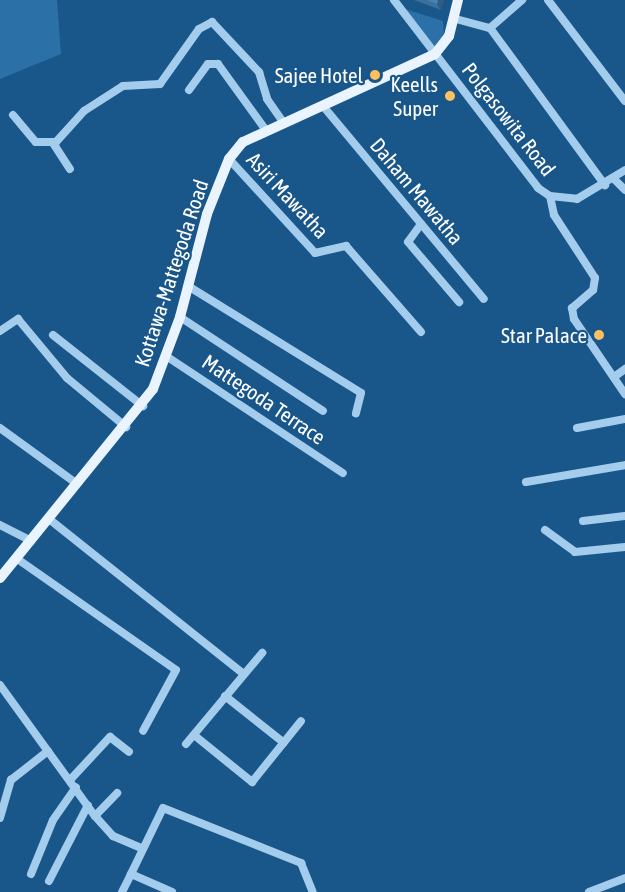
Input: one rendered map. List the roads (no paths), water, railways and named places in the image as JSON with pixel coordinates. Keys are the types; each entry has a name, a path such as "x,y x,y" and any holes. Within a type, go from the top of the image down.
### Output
{"main road":[{"path":"435,54 456,18 458,0"},
{"name":"Kottawa-Mattegoda Road","path":"0,578 143,406 166,356 180,317 207,214 230,159 243,142 265,129 323,106 435,54"}],"street":[{"name":"Polgasowita Road","path":"394,0 538,188 550,196 577,199 605,185 625,170"},
{"path":"401,10 403,0"},
{"path":"490,28 522,0"},
{"path":"553,2 625,101"},
{"path":"456,18 490,28 605,185"},
{"path":"13,115 36,142 53,143 84,111 123,86 160,84 199,29 212,22 259,72 267,99 283,122"},
{"path":"189,90 208,64 218,64 265,129"},
{"name":"Daham Mawatha","path":"323,106 484,299"},
{"path":"53,143 70,169"},
{"name":"Asiri Mawatha","path":"230,159 315,253 346,246 422,332"},
{"path":"613,178 625,190"},
{"path":"550,196 554,215 595,278 593,290 572,308 574,319 625,394"},
{"path":"421,224 408,242 459,302"},
{"path":"188,286 361,393 356,413"},
{"path":"180,317 323,411"},
{"path":"0,331 18,319 67,378 126,427"},
{"path":"53,335 143,406"},
{"name":"Mattegoda Terrace","path":"166,356 342,473"},
{"path":"614,377 625,369"},
{"path":"577,428 625,419"},
{"path":"0,429 77,484"},
{"path":"526,482 625,465"},
{"path":"584,521 625,516"},
{"path":"49,519 243,674"},
{"path":"0,525 31,541"},
{"path":"545,530 575,552 625,547"},
{"path":"16,558 176,670 143,731"},
{"path":"186,744 262,653"},
{"path":"0,685 95,816 113,836 141,848"},
{"path":"225,696 284,743"},
{"path":"194,735 250,782 301,721"},
{"path":"31,874 53,820 73,784 110,737 129,752"},
{"path":"0,818 11,780 48,751"},
{"path":"95,816 117,793"},
{"path":"50,881 88,805"},
{"path":"122,892 141,848 163,808 301,863 313,892"},
{"path":"131,874 172,892"},
{"path":"589,892 625,878"}],"place":[{"name":"Sajee Hotel","path":"375,75"},
{"name":"Keells Super","path":"450,96"},
{"name":"Star Palace","path":"599,335"}]}
